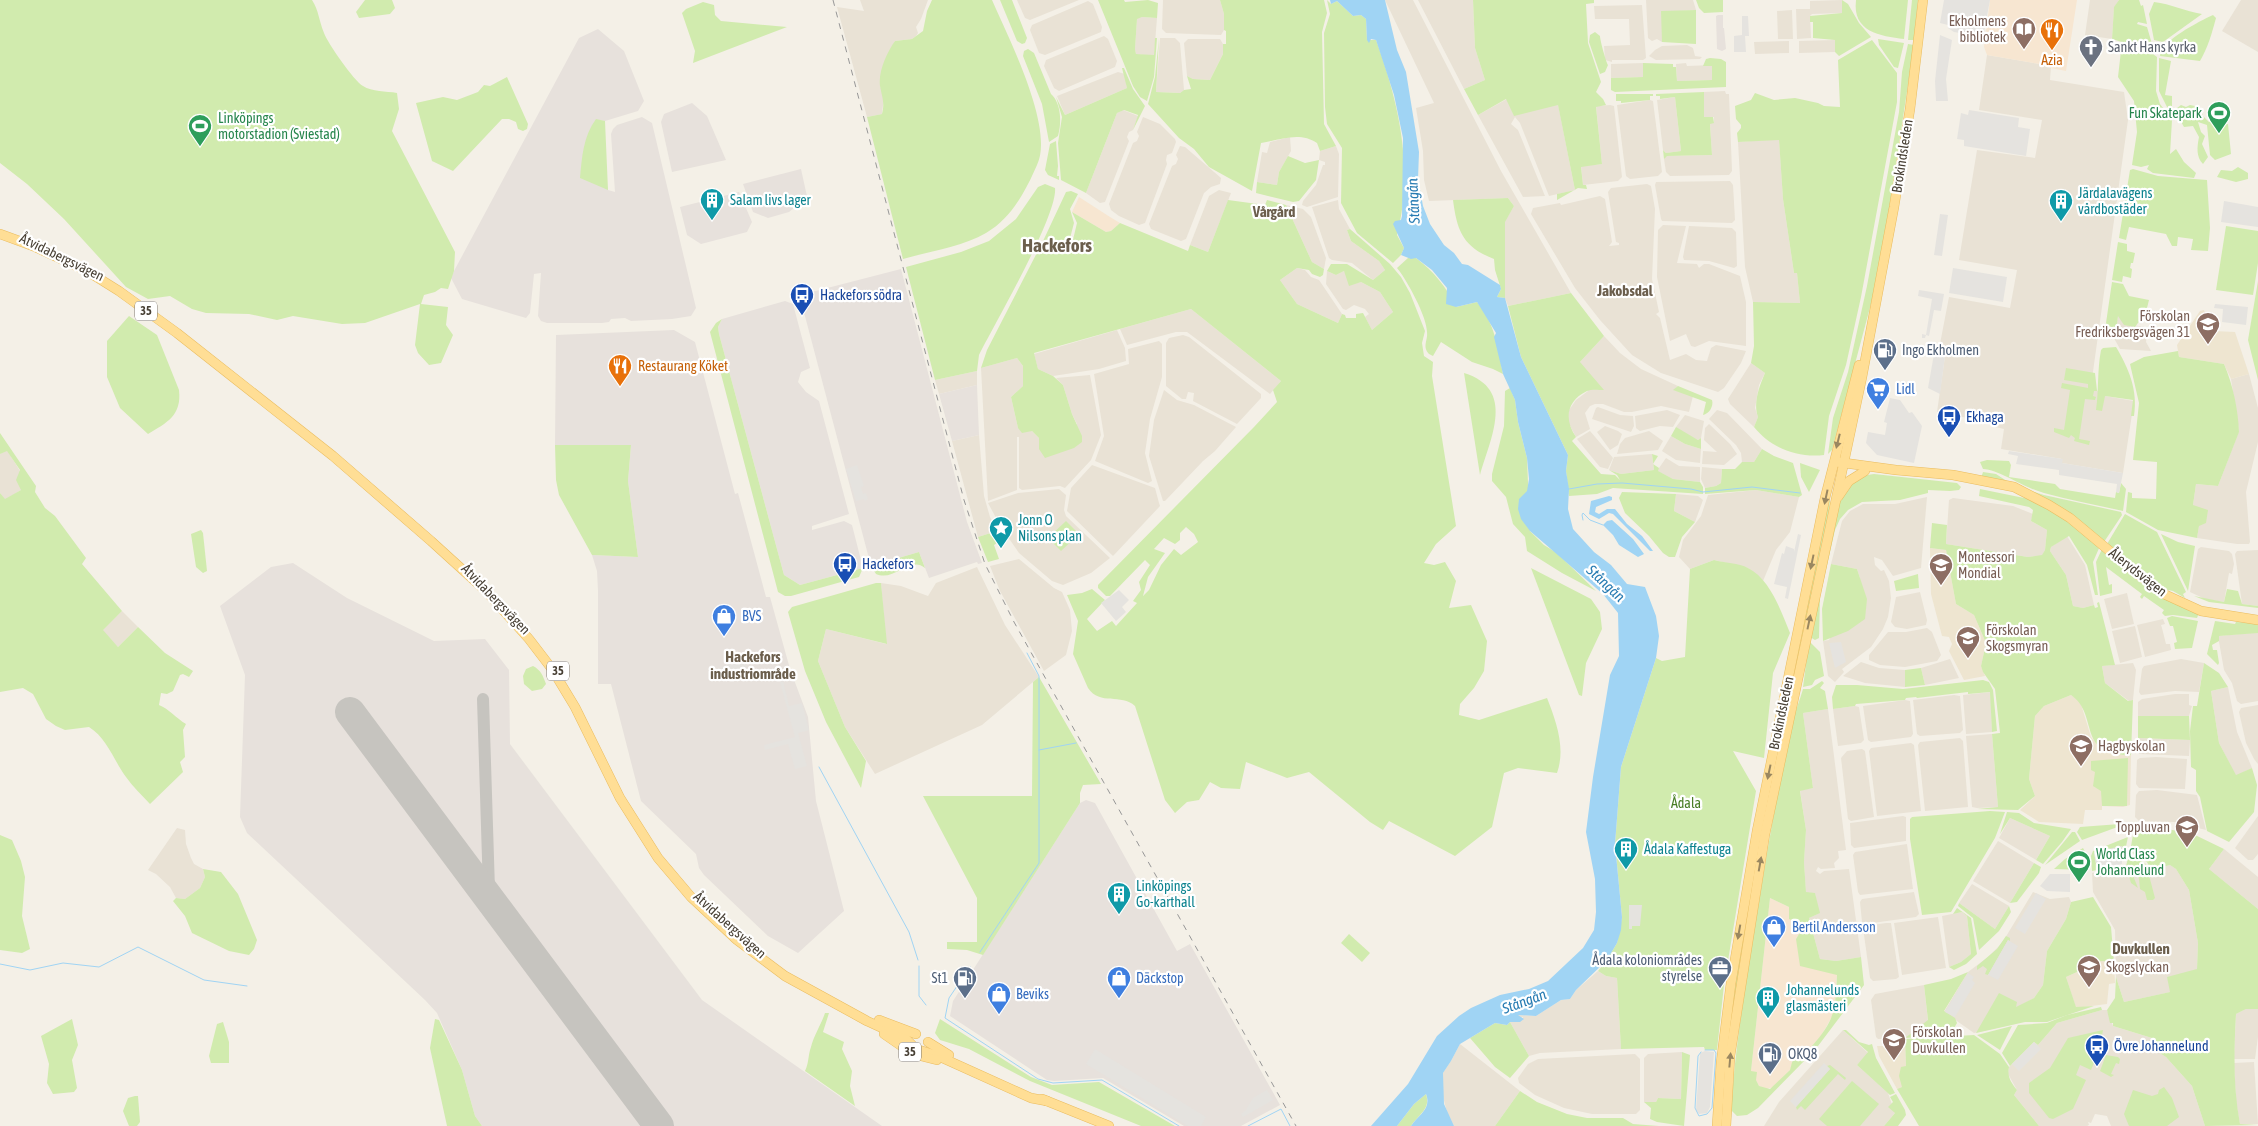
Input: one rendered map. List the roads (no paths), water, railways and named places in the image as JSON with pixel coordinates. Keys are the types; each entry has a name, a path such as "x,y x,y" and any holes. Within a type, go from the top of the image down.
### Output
{"main road":[{"name":"Brokindsleden","path":"1726,1126 1730,1056 1759,871 1775,782 1834,504 1837,465 1845,450 1875,306 1908,119 1923,2"},
{"name":"Åtvidabergsvägen","path":"0,229 75,260 126,291 266,395 395,503 505,604 546,653 579,706 640,824 667,862 707,908 756,950 788,972 860,1011 916,1034"},
{"name":"Åtvidabergsvägen","path":"0,234 66,261 119,291 278,411 431,541 502,607 542,656 575,708 633,821 658,858 691,897 722,928 766,963 807,989 867,1021 906,1039 912,1044"},
{"name":"Brokindsleden","path":"1716,1126 1721,1063 1731,982 1756,831 1837,465 1875,306"},
{"path":"1834,504 1849,481 1864,468 1852,459 1845,450"},
{"name":"Ålerydsvägen","path":"1837,465 1936,473 1996,482 2014,488 2070,518 2136,573 2166,595 2201,611 2258,620"},
{"name":"Åtvidabergsvägen","path":"867,1021 912,1054 961,1067"},
{"name":"35","path":"916,1034 925,1035 928,1042 926,1048 922,1050 916,1049 912,1044 912,1039 916,1034"},
{"name":"Åtvidabergsvägen","path":"928,1042 939,1050 1047,1101 1109,1126"},
{"name":"Åtvidabergsvägen","path":"922,1050 1031,1098 1047,1101"}],"water":[{"name":"Stångån","path":"1330,0 1385,0 1397,50 1406,72 1419,152 1418,179 1423,206 1430,224 1444,245 1454,253 1462,264 1468,265 1500,285 1501,289 1497,297 1505,298 1521,357 1568,455 1566,471 1569,489 1568,509 1573,529 1594,552 1611,565 1627,584 1645,587 1656,616 1659,636 1656,658 1621,767 1615,844 1622,917 1617,943 1607,960 1576,990 1570,999 1561,1000 1536,1016 1518,1015 1524,1019 1520,1022 1510,1022 1507,1025 1495,1023 1460,1044 1443,1073 1444,1104 1454,1126 1411,1126 1426,1108 1426,1094 1414,1104 1397,1126 1371,1126 1408,1084 1437,1036 1459,1016 1471,1008 1500,995 1529,989 1548,981 1583,948 1594,930 1596,912 1595,879 1586,832 1610,675 1619,656 1618,613 1603,594 1530,531 1521,519 1518,509 1519,499 1527,491 1529,479 1527,458 1518,422 1515,400 1503,374 1494,337 1496,333 1477,302 1456,307 1446,304 1447,288 1432,270 1416,258 1411,259 1401,255 1404,248 1393,224 1395,221 1401,220 1402,216 1403,138 1394,95 1376,40 1371,39 1369,43 1367,40 1366,19 1361,15 1353,16 1337,1 1331,4"},
{"path":"1609,496 1612,497 1612,500 1596,507 1595,512 1599,514 1607,509 1615,509 1627,524 1642,536 1653,551 1650,551 1613,514 1609,513 1599,519 1589,514 1591,501"},
{"path":"1612,520 1633,539 1644,554 1638,557 1619,545 1613,535 1603,525 1607,521"}],"waterway":[{"path":"1569,489 1597,484 1622,483 1691,489 1703,492 1752,487 1800,493"},
{"path":"1583,520 1583,513 1590,520 1603,525"},
{"path":"980,952 1039,863 1039,676 1027,653"},
{"path":"1039,750 1076,743"},
{"path":"819,767 909,932 918,960"},
{"path":"0,964 30,970 63,963 99,967 138,947 204,980 247,986"},
{"path":"919,966 919,996 926,1005"},
{"path":"970,967 949,998 945,1018 1038,1079 1053,1083 1102,1080 1179,1126"},
{"path":"1701,1052 1698,1056 1695,1108 1699,1116 1707,1114 1712,1108 1716,1053 1714,1050 1705,1050"},
{"path":"1248,1126 1281,1109 1290,1126"}],"railway":[{"path":"833,0 964,500 985,564 1014,622 1296,1126"}],"place":[{"name":"Ekholmens bibliotek","path":"2024,50"},
{"name":"Azia","path":"2052,51"},
{"name":"Sankt Hans kyrka","path":"2091,68"},
{"name":"Fun Skatepark","path":"2219,134"},
{"name":"Linköpings motorstadion (Sviestad)","path":"200,147"},
{"name":"Salam livs lager","path":"712,221"},
{"name":"Järdalavägens vårdbostäder","path":"2061,222"},
{"name":"Hackefors södra","path":"802,316"},
{"name":"Förskolan Fredriksbergsvägen 31","path":"2208,345"},
{"name":"Ingo Ekholmen","path":"1885,371"},
{"name":"Restaurang Köket","path":"620,387"},
{"name":"Lidl","path":"1878,410"},
{"name":"Ekhaga","path":"1949,438"},
{"name":"Jonn O Nilsons plan","path":"1001,549"},
{"name":"Hackefors","path":"845,585"},
{"name":"Montessori Mondial","path":"1941,586"},
{"name":"BVS","path":"724,637"},
{"name":"Förskolan Skogsmyran","path":"1968,659"},
{"name":"Hagbyskolan","path":"2081,767"},
{"name":"Toppluvan","path":"2187,848"},
{"name":"Ådala Kaffestuga","path":"1626,870"},
{"name":"World Class Johannelund","path":"2079,883"},
{"name":"Linköpings Go-karthall","path":"1119,915"},
{"name":"Bertil Andersson","path":"1774,948"},
{"name":"Skogslyckan","path":"2089,988"},
{"name":"Ådala koloniområdes styrelse","path":"1720,989"},
{"name":"St1","path":"965,999"},
{"name":"Däckstop","path":"1119,999"},
{"name":"Beviks","path":"999,1015"},
{"name":"Johannelunds glasmästeri","path":"1768,1019"},
{"name":"Förskolan Duvkullen","path":"1894,1061"},
{"name":"Övre Johannelund","path":"2097,1067"},
{"name":"OKQ8","path":"1770,1075"}],"district":[{"name":"Vårgård","path":"1274,211"},
{"name":"Hackefors","path":"1057,245"},
{"name":"Jakobsdal","path":"1625,290"},
{"name":"Hackefors industriområde","path":"753,664"},
{"name":"Duvkullen","path":"2141,948"}],"park label":[{"name":"Ådala","path":"1686,803"}]}
